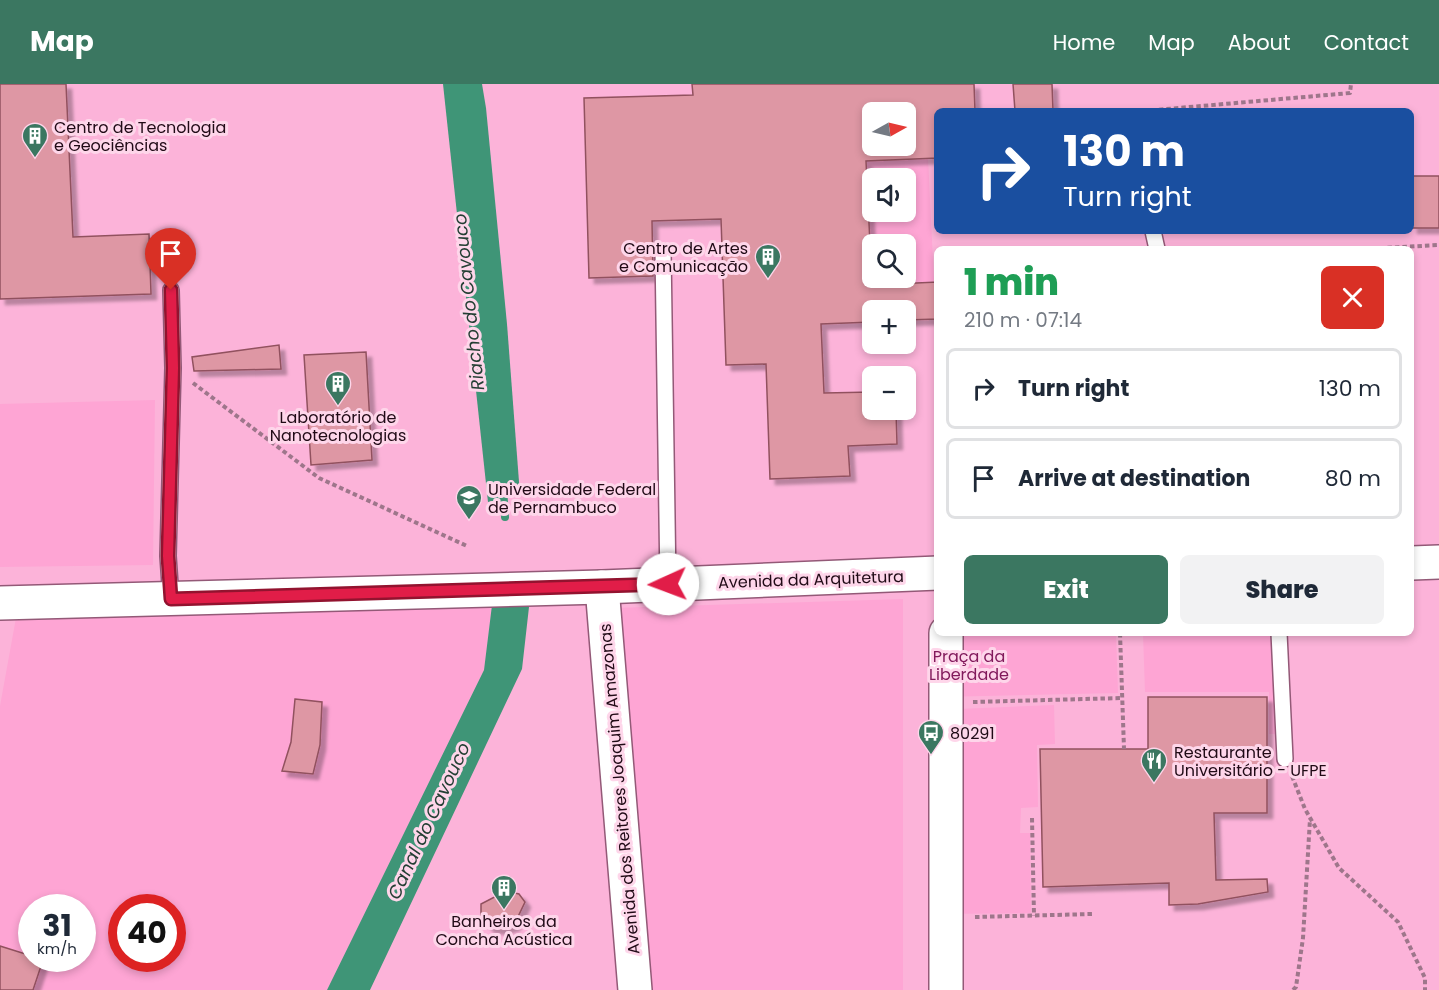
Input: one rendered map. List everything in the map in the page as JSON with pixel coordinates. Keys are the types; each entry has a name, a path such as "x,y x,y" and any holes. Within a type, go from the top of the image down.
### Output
{"street":[{"path":"1414,563 1439,562"},
{"name":"Avenida da Arquitetura","path":"0,603 602,587 934,573"},
{"name":"Avenida dos Reitores Joaquim Amazonas","path":"602,587 635,990"},
{"path":"946,636 948,703 946,990"}],"lane":[{"path":"663,251 668,584"},
{"path":"171,290 173,368 168,556 171,599"},
{"path":"1279,636 1285,759"}],"path":[{"path":"1178,108 1350,93 1351,84"},
{"path":"1414,246 1439,245"},
{"path":"173,368 318,478 466,546"},
{"path":"1120,636 1124,749"},
{"path":"948,703 1122,698"},
{"path":"1285,759 1310,818 1340,868 1398,922 1425,978 1425,990"},
{"path":"1032,818 1034,916"},
{"path":"1293,990 1296,987 1303,938 1310,818"},
{"path":"947,917 1092,914"}],"shaded area":[{"name":"Universidade Federal de Pernambuco","path":"0,84 1439,84 1439,990 0,990"}],"green space":[{"path":"862,84 900,84 901,102 863,102"},
{"path":"866,156 928,158 934,282 916,283 916,234 869,234 869,222 916,222 916,168 866,168"},
{"path":"862,247 862,286 813,288 812,250"},
{"path":"155,400 153,565 0,567 0,404"},
{"path":"903,599 903,990 640,990 614,608"},
{"path":"492,605 484,670 327,990 0,990 0,706 16,618"},
{"name":"Praça da Liberdade","path":"937,636 1116,636 1118,693 937,697"},
{"path":"1143,636 1275,636 1280,734 1269,734 1269,692 1145,692"},
{"path":"1054,705 1055,744 1037,745 1038,807 1021,808 1020,833 1030,833 1031,913 932,914 934,710"}],"water":[{"path":"443,84 482,84 486,108 507,324 520,495 488,502"},
{"name":"Canal do Cavouco","path":"520,602 529,607 522,669 370,990 327,990 484,670 492,605"}],"building":[{"name":"Centro de Tecnologia e Geociências","path":"0,84 66,84 73,237 149,234 151,294 0,299"},
{"name":"Centro de Artes e Comunicação","path":"692,84 974,84 975,108 934,108 934,158 866,161 866,168 862,168 862,222 869,222 870,234 862,234 862,288 916,288 916,283 934,282 934,319 916,320 916,300 862,300 862,322 821,324 824,393 862,392 862,420 896,420 897,444 848,446 850,476 770,479 766,364 726,365 721,219 652,221 653,276 589,278 584,98 693,95"},
{"path":"1013,84 1052,84 1053,108 1015,108"},
{"path":"1414,176 1439,176 1439,228 1414,228"},
{"path":"279,345 281,369 194,371 192,357"},
{"name":"Laboratório de Nanotecnologias","path":"366,352 372,460 311,465 304,355"},
{"name":"Restaurante Universitário - UFPE","path":"1148,697 1267,697 1267,813 1214,813 1216,880 1267,879 1268,892 1198,904 1169,905 1169,883 1043,887 1040,749 1148,749"},
{"path":"295,699 322,702 320,745 313,774 282,771 291,742"},
{"name":"Banheiros da Concha Acústica","path":"506,891 519,894 525,902 514,925 500,929 489,927 481,917 481,904"},
{"path":"0,946 18,952 18,972 39,972 33,990 0,990"}],"waterway":[{"name":"Riacho do Cavouco","path":"503,488 505,517"}],"place":[{"name":"Centro de Tecnologia e Geociências","path":"35,159"},
{"name":"Centro de Artes e Comunicação","path":"768,280"},
{"name":"Laboratório de Nanotecnologias","path":"338,407"},
{"name":"Universidade Federal de Pernambuco","path":"469,521"},
{"name":"80291","path":"931,756"},
{"name":"Restaurante Universitário - UFPE","path":"1154,784"},
{"name":"Banheiros da Concha Acústica","path":"504,911"}],"route":[{"path":"171,290 173,368 168,556 171,599 668,584"}]}
